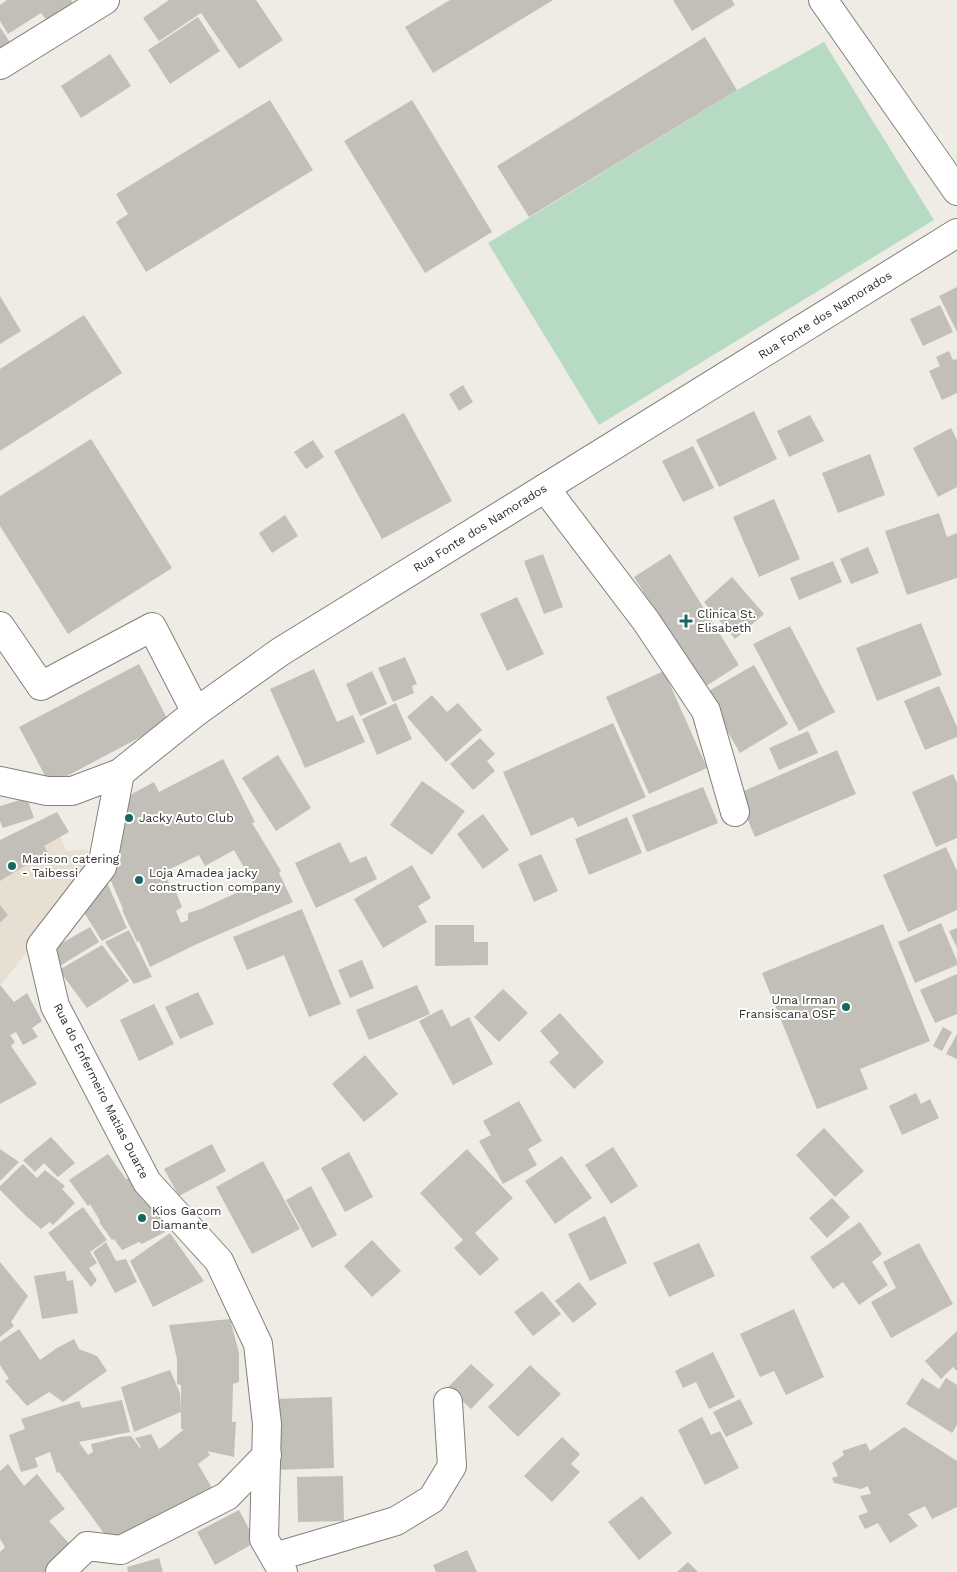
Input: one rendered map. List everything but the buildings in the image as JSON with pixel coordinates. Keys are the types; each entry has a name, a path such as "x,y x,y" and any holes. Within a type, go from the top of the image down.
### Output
{"street":[{"path":"0,66 105,0"},
{"path":"823,0 957,191"},
{"name":"Rua Fonte dos Namorados","path":"0,781 47,791 72,791 120,773 196,712 280,652 957,233"},
{"path":"545,488 646,621 706,711 735,812"},
{"path":"0,626 41,686 152,628 196,712"},
{"name":"Rua do Enfermeiro Matias Duarte","path":"120,773 102,867 41,946 55,1006 146,1182 219,1261 258,1344 267,1424 264,1539 279,1565"},
{"path":"279,1565 396,1522 432,1499 452,1466 448,1402"},
{"path":"60,1572 87,1546 121,1550 228,1496 266,1455"}],"shaded area":[{"path":"60,836 66,851 87,849 95,865 0,986 0,923 8,915 0,905 0,881 48,852 44,846"}],"green space":[{"path":"824,42 934,220 599,425 488,243 737,90"}],"place":[{"name":"Clinica St. Elisabeth","path":"686,621"},
{"name":"Jacky Auto Club","path":"129,818"},
{"name":"Marison catering - Taibessi","path":"12,866"},
{"name":"Loja Amadea jacky construction company","path":"139,880"},
{"name":"Uma Irman Fransiscana OSF","path":"846,1007"},
{"name":"Kios Gacom Diamante","path":"142,1218"}]}
